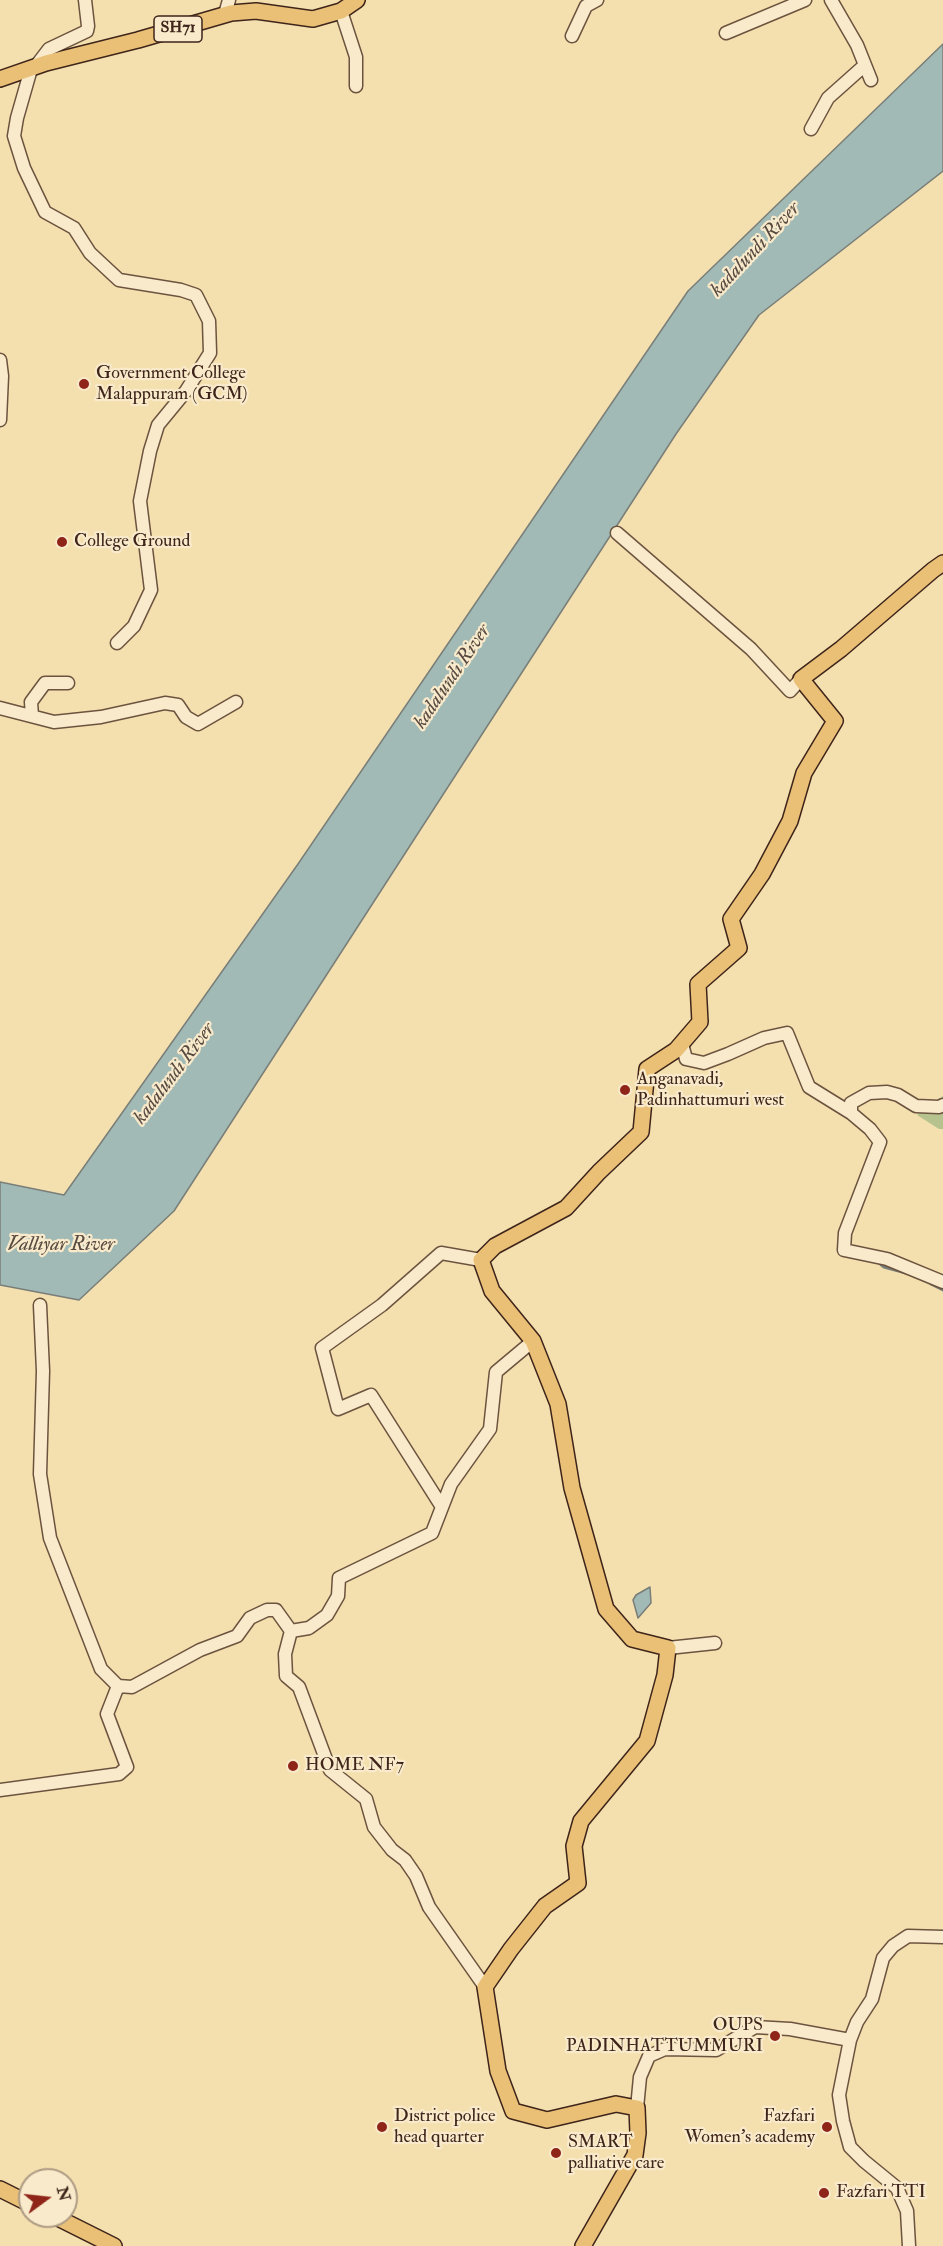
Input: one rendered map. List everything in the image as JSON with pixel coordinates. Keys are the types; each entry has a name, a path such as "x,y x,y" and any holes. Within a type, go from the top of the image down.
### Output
{"main road":[{"name":"SH71","path":"0,79 138,40 227,7 313,19 341,10 357,0"},
{"path":"582,2246 635,2156 638,2133 637,2108 616,2104 547,2120 513,2111 498,2071 485,1987 545,1906 578,1883 574,1846 581,1821 647,1741 665,1675 668,1648 632,1640 606,1609 572,1488 558,1404 533,1341 492,1291 481,1260 495,1246 566,1208 641,1132 647,1070 676,1050 700,1022 698,984 739,948 731,919 762,874 790,820 804,773 835,721 801,679 841,649 943,563"},
{"path":"0,2188 18,2198"},
{"path":"78,2228 114,2246"}],"street":[{"path":"85,0 87,31 49,49 34,68 17,118 14,136 28,179 45,212 74,228 90,253 119,280 181,290 196,295 209,321 210,353 186,391 158,425 150,451 141,501 151,590 134,626 117,643"},
{"path":"572,36 586,6 597,0"},
{"path":"726,33 805,0"},
{"path":"831,0 838,15 849,28 871,80"},
{"path":"341,10 356,57 356,86"},
{"path":"811,129 828,98 865,65"},
{"path":"0,360 2,376 0,420"},
{"path":"617,533 751,650 790,691 801,679"},
{"path":"32,716 31,702 45,683 68,683"},
{"path":"0,708 54,722 80,720 165,703 178,705 186,717 198,724 236,702"},
{"path":"681,1044 686,1059 704,1063 764,1038 787,1034 809,1087 851,1113 870,1129 880,1142 845,1233 844,1250 887,1259 943,1282"},
{"path":"851,1113 851,1103 869,1093 887,1092 898,1095 916,1106 939,1107 943,1105"},
{"path":"442,1507 371,1395 338,1409 322,1348 382,1305 441,1253 481,1260"},
{"path":"40,1305 43,1371 40,1474 50,1538 101,1669 118,1686 132,1687 200,1650 237,1636 250,1618 267,1610 276,1610 291,1631"},
{"path":"291,1631 309,1628 327,1615 338,1596 339,1578 432,1533 451,1484 490,1429 496,1372 533,1341"},
{"path":"291,1631 285,1654 286,1676 299,1687 330,1770 366,1799 374,1827 392,1850 405,1860 416,1876 429,1907 485,1987"},
{"path":"668,1648 715,1643"},
{"path":"0,1790 119,1774 127,1767 107,1714 118,1686"},
{"path":"909,2246 907,2211 897,2188 850,2147 839,2095 850,2040 856,2022 872,1999 883,1958 893,1946 908,1936 941,1934"},
{"path":"637,2108 640,2078 649,2056 665,2049 716,2050 755,2027 790,2029 850,2040"}],"green space":[{"path":"943,1096 943,1129 939,1129 917,1115"}],"water":[{"name":"Valliyar River","path":"943,44 943,171 759,315 676,434 174,1211 79,1300 0,1285 0,1182 64,1195 298,864 688,291"},
{"path":"650,1587 651,1603 638,1618 633,1600 636,1595"}],"waterway":[{"path":"879,1263 884,1267 906,1273"},
{"path":"931,1284 943,1290"}],"place":[{"name":"Government College Malappuram (GCM)","path":"84,384"},
{"name":"College Ground","path":"62,542"},
{"name":"Anganavadi, Padinhattumuri west","path":"625,1090"},
{"name":"HOME NF7","path":"293,1766"},
{"name":"OUPS PADINHATTUMMURI","path":"775,2036"},
{"name":"District police head quarter","path":"382,2127"},
{"name":"Fazfari Women's academy","path":"827,2127"},
{"name":"SMART palliative care","path":"556,2153"},
{"name":"Fazfari TTI","path":"824,2193"}],"water label":[{"name":"kadalundi River","path":"756,250"},
{"name":"kadalundi River","path":"453,677"},
{"name":"kadalundi River","path":"175,1074"}]}
